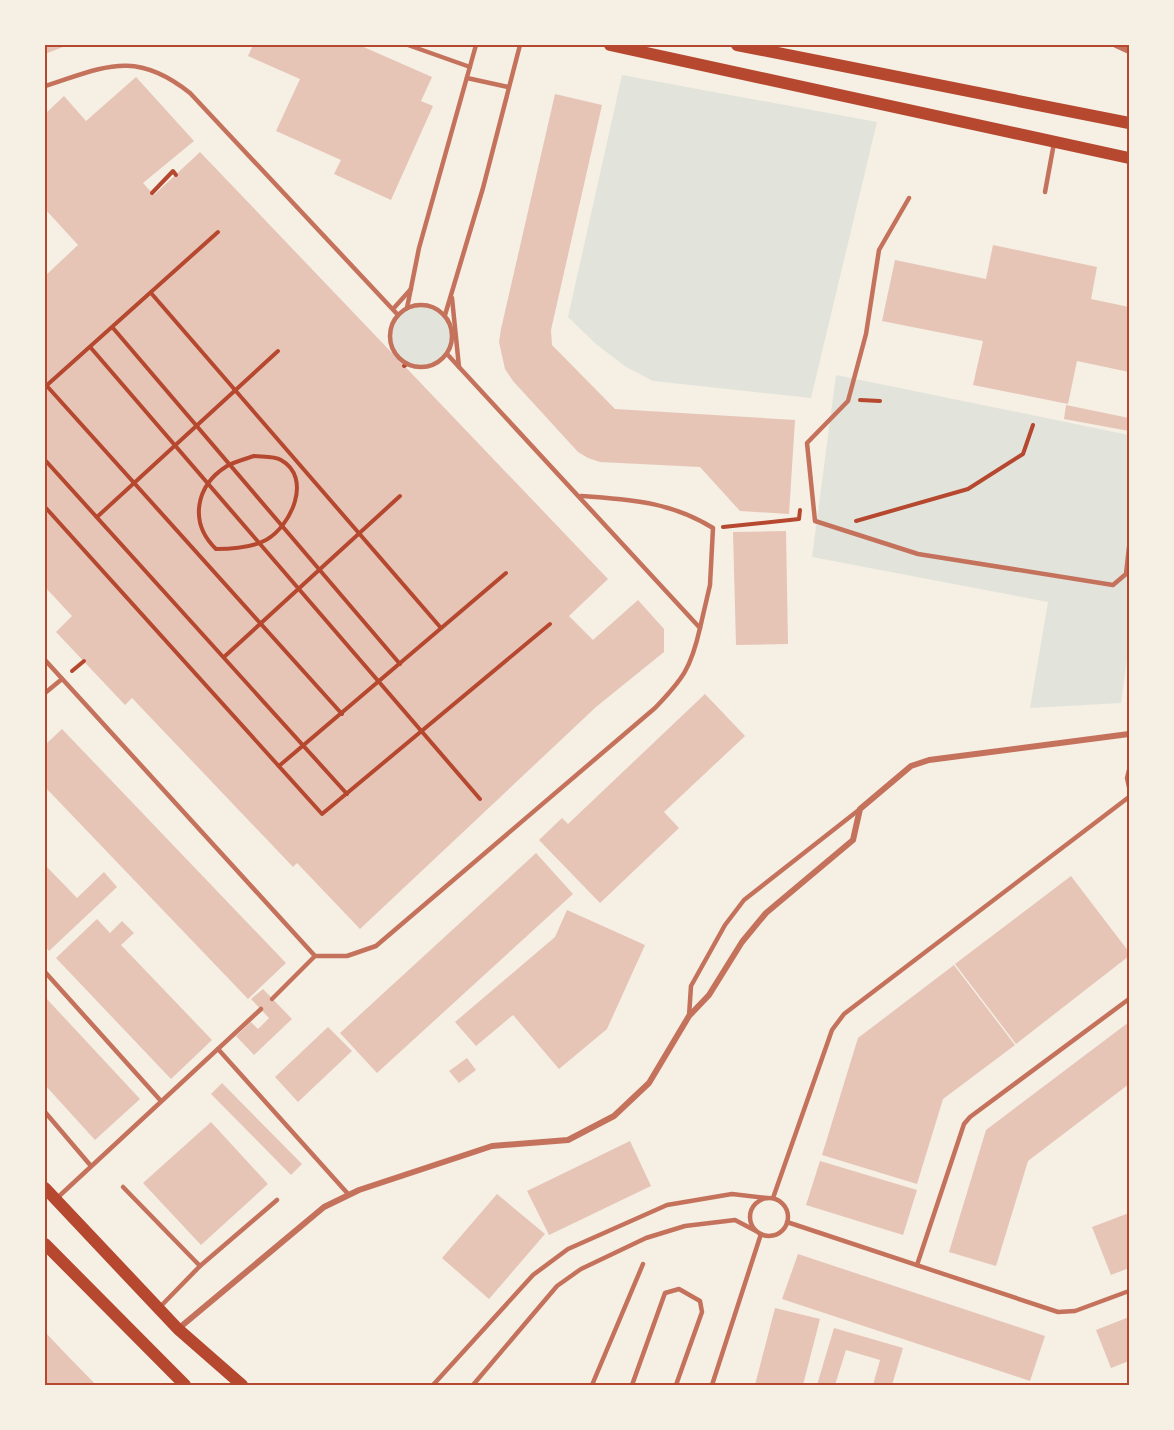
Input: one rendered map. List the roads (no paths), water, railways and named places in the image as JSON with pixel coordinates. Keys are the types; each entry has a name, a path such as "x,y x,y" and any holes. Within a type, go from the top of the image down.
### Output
{"main road":[{"path":"610,45 1129,158"},
{"path":"737,45 1129,123"},
{"path":"45,1188 158,1309 242,1385"},
{"path":"45,1244 185,1385"}],"street":[{"path":"1116,45 1129,51"},
{"path":"178,1329 324,1208 349,1195 492,1146 568,1140 614,1116 649,1083 689,1016 709,995 742,942 766,914 853,840 860,809 911,766 929,760 1129,734"}],"lane":[{"path":"408,45 470,67"},
{"path":"407,308 419,248 476,45"},
{"path":"445,315 483,188 507,87 520,45"},
{"path":"45,86 110,66 143,66 169,77 190,93 398,315"},
{"path":"467,78 507,87"},
{"path":"1045,192 1054,143"},
{"path":"909,198 879,250 866,334 848,401 807,443 815,521 918,554 1113,585 1126,574 1129,547"},
{"path":"393,309 411,288"},
{"path":"451,295 459,367"},
{"path":"427,305 445,315 453,334 447,354 436,364 429,367 406,365 399,358 390,341 393,323 398,315 407,308 427,305"},
{"path":"447,354 581,496 700,628"},
{"path":"272,999 315,956 347,956 376,946 655,708 680,683 693,657 710,585 713,528 688,512 637,500 581,496"},
{"path":"45,660 315,956"},
{"path":"45,693 62,679"},
{"path":"1129,770 1127,778 1129,787"},
{"path":"770,1198 832,1030 844,1014 1129,797"},
{"path":"689,1016 691,986 725,925 744,900 860,809"},
{"path":"45,972 161,1101"},
{"path":"917,1265 964,1124 970,1117 1129,999"},
{"path":"56,1199 261,1009"},
{"path":"218,1049 349,1195"},
{"path":"45,1112 91,1166"},
{"path":"123,1187 200,1266"},
{"path":"433,1385 533,1275 568,1249 667,1205 732,1194 770,1198 784,1204 788,1216 787,1222 780,1233 774,1235 759,1232 735,1220 685,1226 646,1238 581,1269 557,1286 473,1385"},
{"path":"712,1385 759,1232 750,1214 756,1203 770,1198"},
{"path":"158,1309 200,1266 277,1200"},
{"path":"787,1222 1058,1312 1075,1311 1129,1291"},
{"path":"592,1385 643,1264"},
{"path":"632,1385 665,1293 679,1289 700,1301 702,1312 676,1385"}]}
